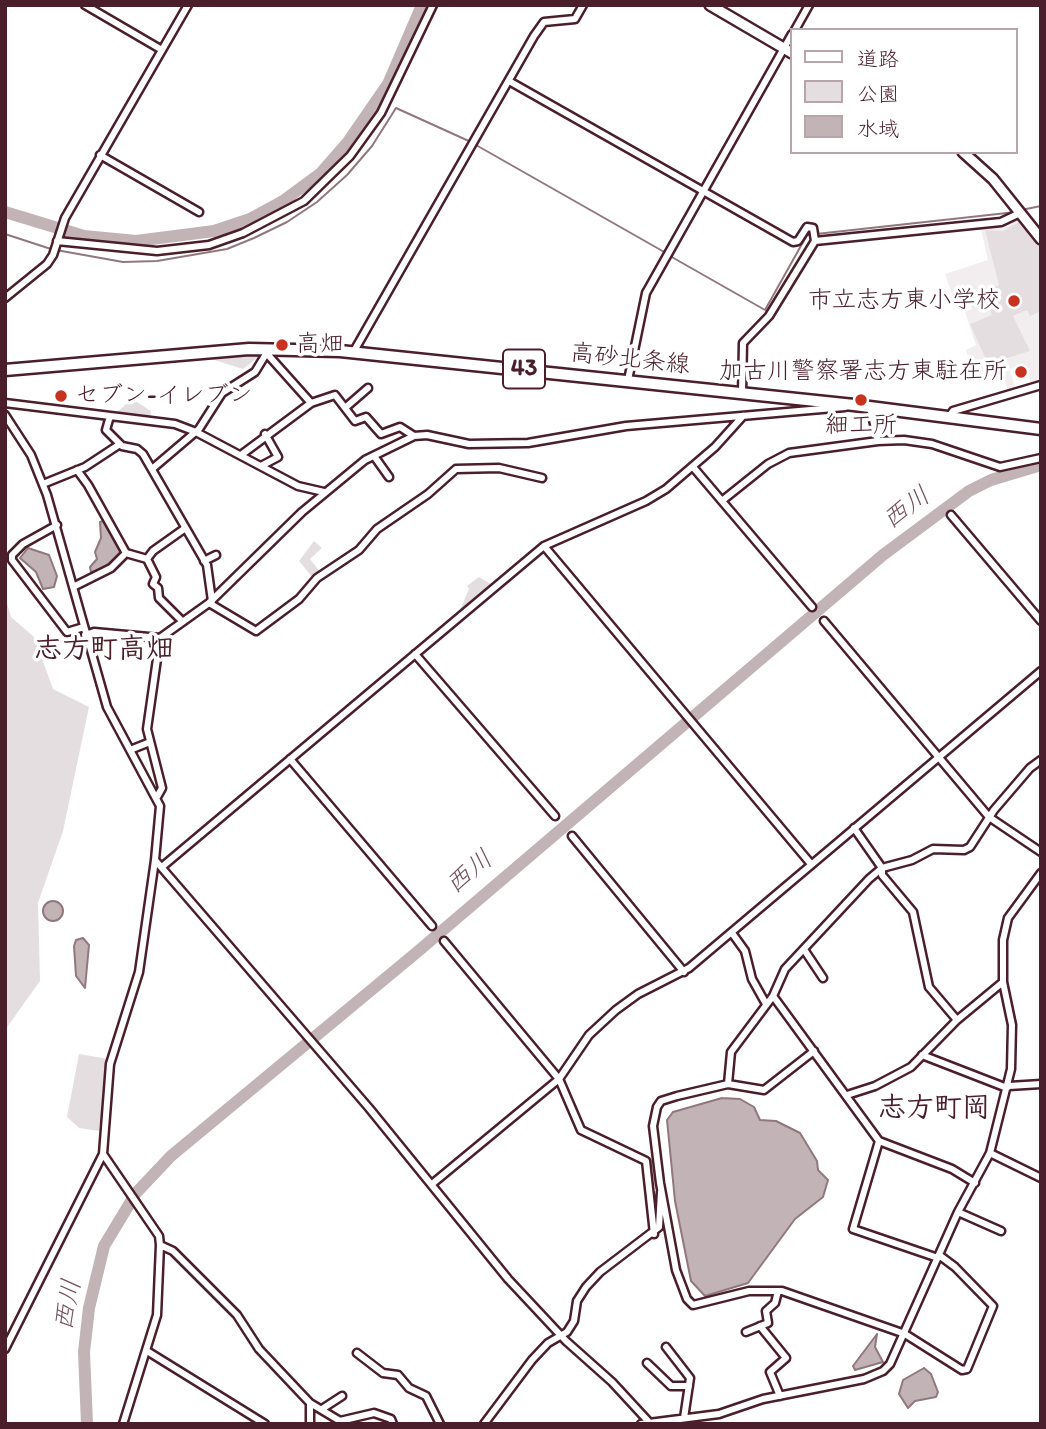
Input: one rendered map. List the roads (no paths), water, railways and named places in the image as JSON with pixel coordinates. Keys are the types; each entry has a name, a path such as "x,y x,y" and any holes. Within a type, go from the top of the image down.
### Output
{"main road":[{"path":"710,5 788,50"},
{"path":"965,154 985,171 1041,239"},
{"name":"高砂北条線","path":"5,370 269,349 354,352 854,405 1041,429"}],"street":[{"path":"85,5 162,50"},
{"path":"5,298 53,256 65,218 188,5"},
{"path":"56,244 157,251 209,245 243,233 303,201 351,156 381,113 433,5"},
{"path":"354,352 544,22 575,19 583,5"},
{"path":"795,28 809,5"},
{"path":"628,380 646,293 703,191 788,50"},
{"path":"509,81 793,242 798,241 807,227 813,228 815,241 769,316 743,343 743,393"},
{"path":"100,155 199,212"},
{"path":"815,241 1001,222 1017,210"},
{"path":"269,349 269,356 311,403"},
{"path":"152,469 196,432 222,393 255,372 269,349"},
{"path":"948,418 953,411 1041,385"},
{"path":"345,408 368,388"},
{"path":"241,455 265,434 311,403 335,395 355,421 366,417 381,434 400,427 414,436"},
{"path":"5,403 175,425 196,432 298,485 324,492"},
{"path":"85,635 94,632 160,638 211,602 324,492 374,456 414,436 427,435 469,444 527,443 626,426 854,405"},
{"path":"870,407 878,441"},
{"path":"5,415 31,455 43,484 57,525 85,635 107,707 157,797 160,816 138,972 110,1064 103,1154 5,1349"},
{"path":"110,416 106,430 120,444 137,449 152,469 204,561 211,602 256,631 299,599 317,578 359,550 377,529 428,494 456,469 499,468 542,478"},
{"path":"163,866 544,546 646,501 693,467 743,416"},
{"path":"261,466 278,457 265,434"},
{"path":"723,500 768,464 789,453 878,441 904,440 932,444 1000,467 1041,458"},
{"path":"43,484 76,470 120,444"},
{"path":"374,456 389,477"},
{"path":"693,467 813,607"},
{"path":"76,470 88,485 126,553 147,559 156,577 153,583 158,588 159,597 182,621"},
{"path":"951,516 1041,621"},
{"path":"57,525 23,544 12,555 12,560 67,632 83,627"},
{"path":"147,559 153,551 184,529"},
{"path":"544,546 811,864"},
{"path":"74,587 111,568 126,553"},
{"path":"204,561 216,555"},
{"path":"824,621 989,817 1041,852"},
{"path":"157,797 162,788 147,729 160,638"},
{"path":"415,653 555,816"},
{"path":"432,1184 559,1079 589,1035 617,1010 638,993 684,972 1041,671"},
{"path":"130,750 150,742"},
{"path":"290,759 432,926"},
{"path":"728,1084 731,1052 773,996 785,969 882,868 912,860 933,849 964,850 974,844 989,817 1030,768 1041,760"},
{"path":"854,828 882,868 882,875 913,912 929,987 957,1020"},
{"path":"572,836 684,972"},
{"path":"155,860 163,866 432,1184 509,1279 561,1336 612,1382 644,1423 719,1414 780,1396 874,1376 890,1364 958,1212 989,1153 1008,1087 1012,1025 1003,982 1003,940 1008,918 1041,873"},
{"path":"732,933 745,951 752,979 766,1004"},
{"path":"444,941 559,1079 581,1130 646,1161 654,1234"},
{"path":"805,950 823,978"},
{"path":"847,1095 896,1077 957,1020 1003,982"},
{"path":"773,996 879,1141 952,1169 975,1183"},
{"path":"814,1051 764,1090 728,1084 661,1101 657,1107 653,1126 662,1189 682,1290 693,1305 749,1291 778,1291 905,1334 962,1370 967,1369 993,1306 956,1267 938,1257 853,1229 879,1141"},
{"path":"922,1055 1008,1087 1041,1084"},
{"path":"989,1153 1041,1178"},
{"path":"103,1154 159,1236 160,1245 160,1301 123,1424"},
{"path":"484,1424 532,1360 548,1343 561,1336 574,1321 577,1301 586,1287 600,1272 654,1234 659,1227 662,1189"},
{"path":"958,1212 1001,1231"},
{"path":"160,1245 173,1251 226,1302 259,1349 310,1403 340,1421 374,1413 391,1419 393,1424"},
{"path":"746,1332 769,1321 766,1311 775,1303 778,1291"},
{"path":"760,1326 786,1357 770,1373 780,1396"},
{"path":"666,1347 676,1363 688,1374 684,1418"},
{"path":"147,1351 265,1424"},
{"path":"357,1353 383,1373 398,1376 409,1388 426,1396 440,1424"},
{"path":"647,1363 671,1386 689,1386"},
{"path":"322,1409 342,1396"},
{"path":"310,1403 310,1424"}],"water":[{"path":"103,521 123,552 107,568 91,572 90,567 97,559 95,552 101,538 100,522"},
{"path":"28,548 49,555 57,576 54,587 43,589 36,572 20,558"},
{"path":"53,901 60,904 63,911 60,918 53,921 46,918 43,911 46,904"},
{"path":"83,938 89,945 85,988 76,976 74,946 76,940"},
{"path":"722,1098 740,1099 754,1107 760,1120 776,1121 800,1133 817,1161 818,1170 828,1180 823,1197 795,1219 748,1283 705,1296 691,1281 675,1201 667,1120 673,1112"},
{"path":"877,1334 875,1347 883,1362 855,1370 853,1366"},
{"path":"924,1368 931,1374 938,1392 936,1397 915,1401 908,1408 899,1394 903,1380"}],"waterway":[{"path":"5,212 84,236 136,241 214,231 250,219 283,201 321,173 348,142 388,84 422,5"},
{"path":"56,250 123,262 157,261 227,249 254,238 287,222 317,202 347,175 372,146 396,108 471,142"},
{"path":"476,145 666,253"},
{"path":"1021,210 1041,206"},
{"path":"816,234 1016,212"},
{"path":"5,234 51,249"},
{"path":"670,256 765,310 807,235 811,235"},
{"name":"西川","path":"87,1424 84,1352 89,1308 104,1246 136,1193 171,1156 416,953 883,555 969,491 991,480 1041,465"}],"place":[{"name":"市立志方東小学校","path":"1014,301"},
{"name":"高畑","path":"282,345"},
{"name":"加古川警察署志方東駐在所","path":"1021,372"},
{"name":"セブン-イレブン","path":"61,396"},
{"name":"細工所","path":"861,400"}],"district":[{"name":"志方町高畑","path":"104,650"},
{"name":"志方町岡","path":"934,1109"}]}
